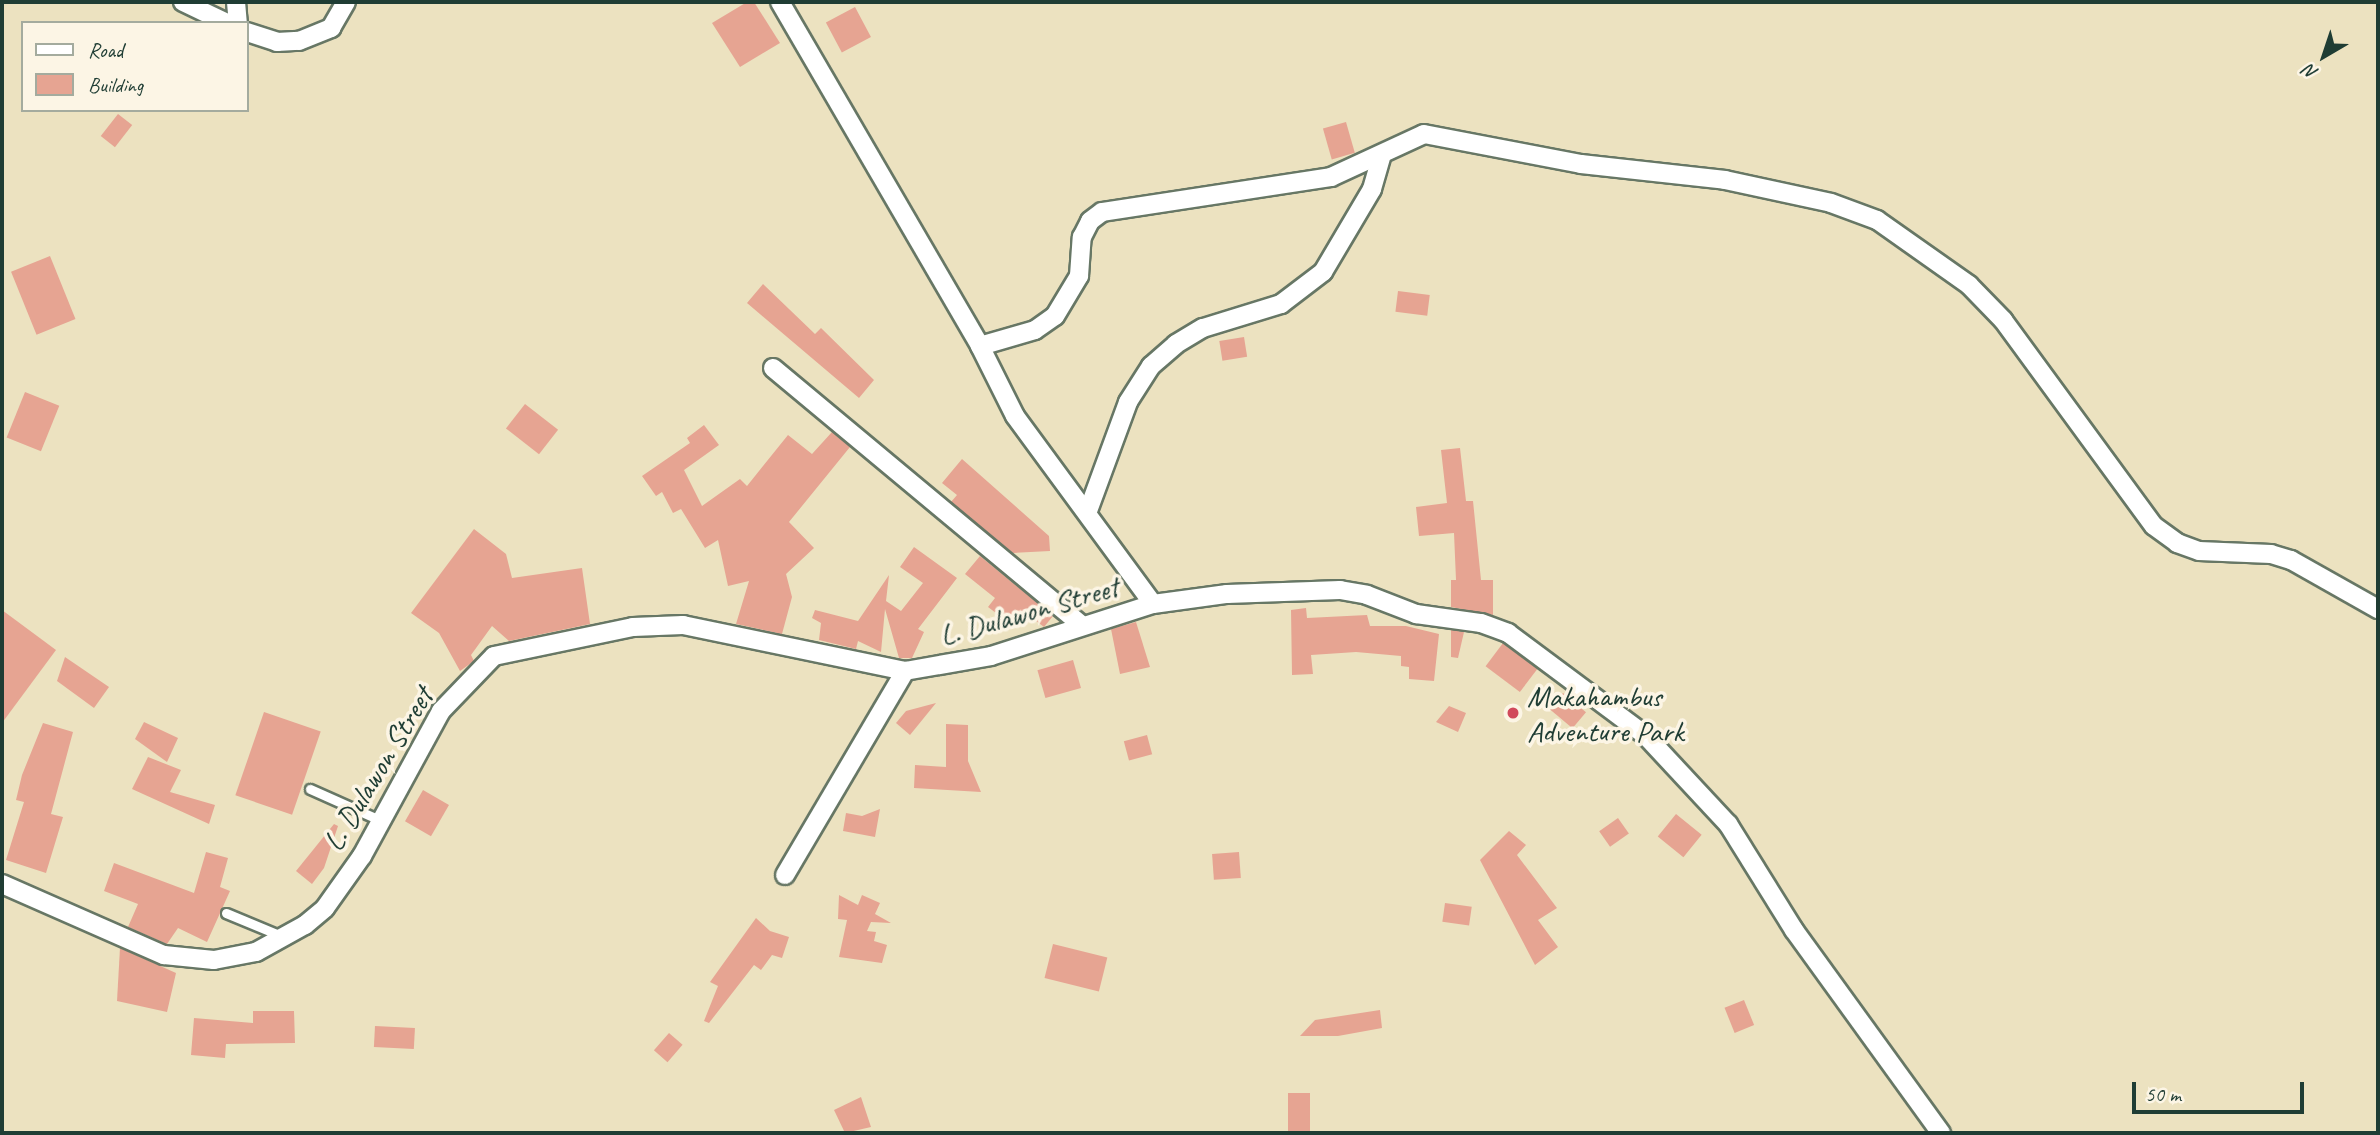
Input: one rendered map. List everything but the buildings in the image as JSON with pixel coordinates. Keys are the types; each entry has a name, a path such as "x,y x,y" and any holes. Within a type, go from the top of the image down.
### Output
{"street":[{"path":"183,2 224,21"},
{"path":"236,2 237,21"},
{"path":"248,32 277,42 299,41 331,28 346,2"},
{"path":"780,2 980,346 1016,416 1088,511 1153,604"},
{"path":"980,346 1035,330 1055,316 1079,276 1082,237 1090,221 1102,212 1298,185 1348,170 1411,138 1439,134 1581,164 1725,180 1831,203 1877,220 1923,249 2003,320 2154,526 2199,551 2271,554 2291,560 2378,610"},
{"path":"1088,511 1128,402 1152,366 1175,344 1203,328 1281,304 1323,272 1359,214 1382,154"},
{"path":"773,368 1081,625"},
{"name":"L. Dulawon Street","path":"2,884 164,955 214,960 256,952 286,937 325,908 362,856 441,711 494,656 633,627 683,625 905,671 991,656 1153,604 1227,594 1340,590 1367,595 1416,614 1481,623 1508,633 1539,653 1645,735 1728,824 1794,930 1941,1133"},
{"path":"785,875 905,671"}],"lane":[{"path":"310,789 380,820"},
{"path":"226,914 286,937"}],"place":[{"name":"Makahambus Adventure Park","path":"1513,713"}]}
